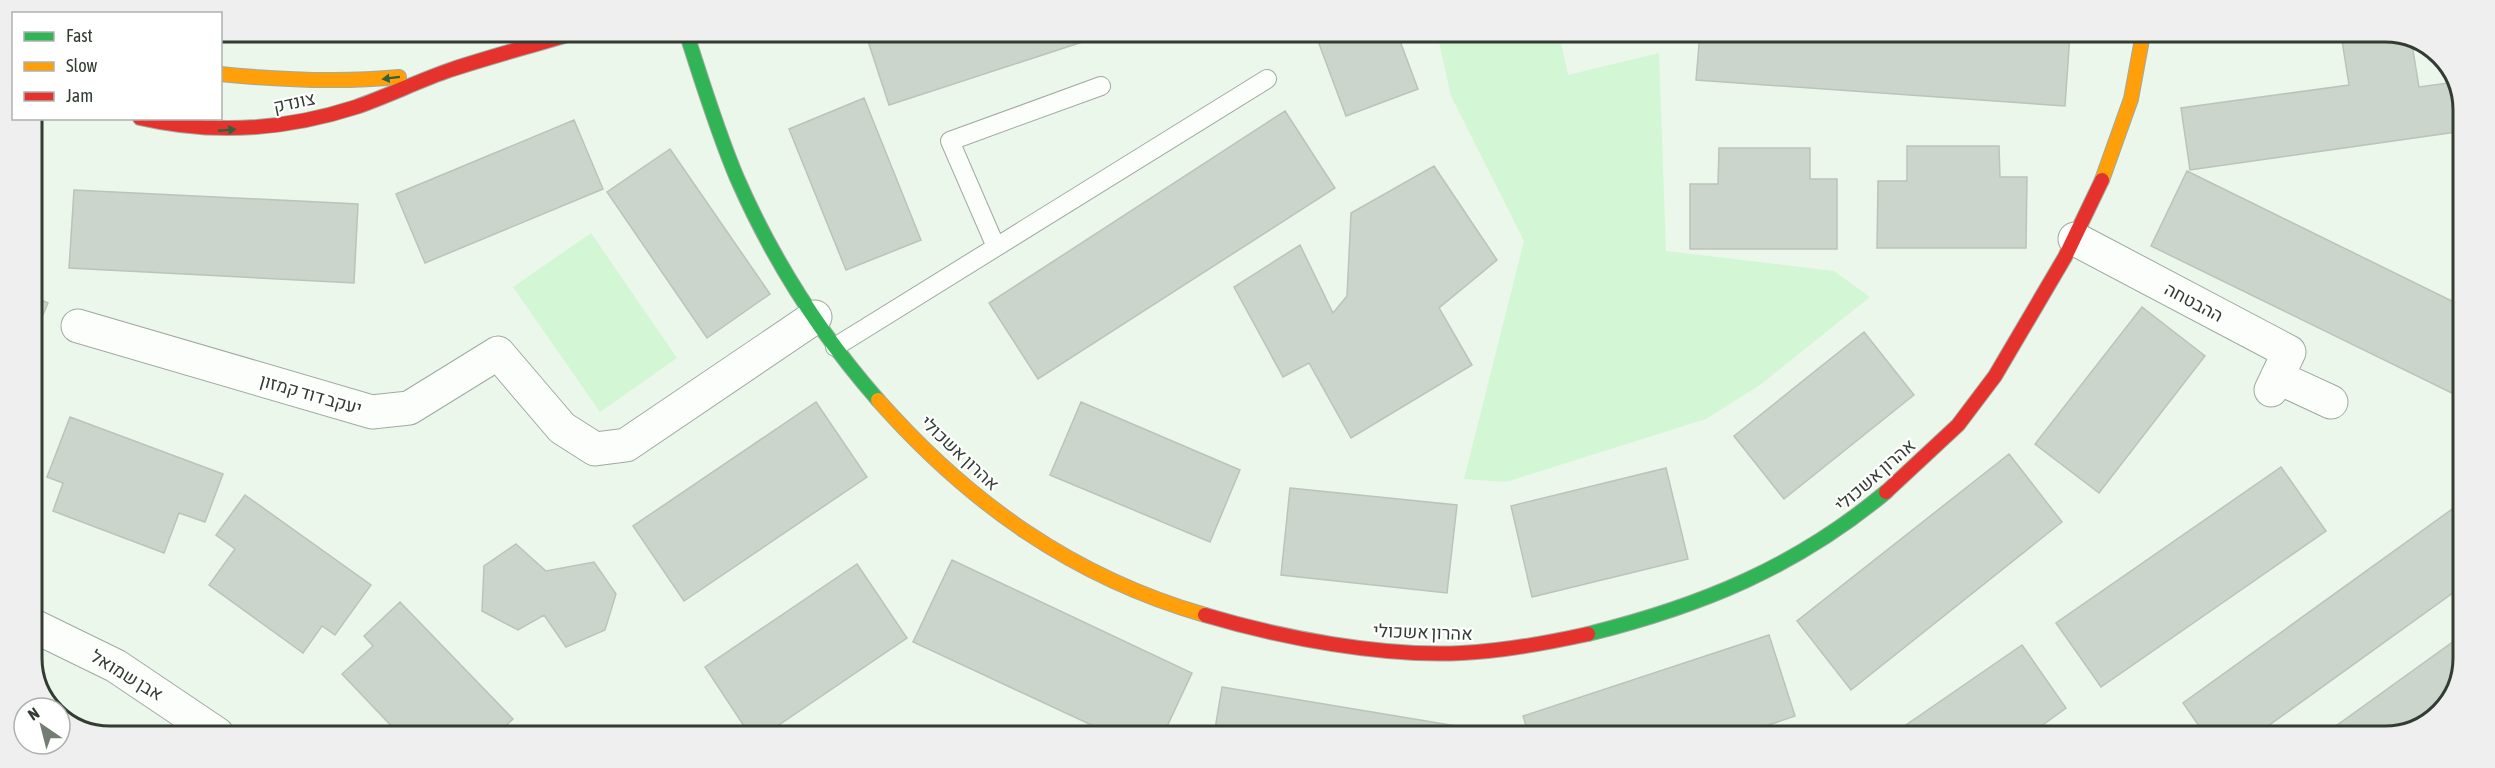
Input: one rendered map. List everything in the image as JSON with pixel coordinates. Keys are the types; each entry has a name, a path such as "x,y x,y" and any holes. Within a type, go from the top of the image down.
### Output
{"street":[{"name":"צונדק","path":"147,120 169,126 215,131 281,124 355,107 449,71 544,42"},
{"name":"אהרון אשכולי","path":"689,42 735,175 767,240 815,317 835,347 919,442 974,495 1095,574 1224,622 1300,638 1390,651 1476,653 1562,640 1638,623 1716,594 1786,563 1846,524 1901,478 1959,424 2012,350 2075,239 2095,201 2123,124 2142,42"},
{"name":"צונדק","path":"222,74 297,82 356,82 449,71"},
{"name":"ההבטחה","path":"2075,239 2289,352 2274,384 2331,402"},
{"name":"יעקב דוד קמזון","path":"78,327 372,412 410,408 498,353 562,428 595,449 626,446 815,317"},
{"name":"אבן שמואל","path":"42,630 116,666 205,726"}],"lane":[{"path":"835,347 1267,79"},
{"path":"996,247 950,141 1101,86"}],"green space":[{"path":"1439,42 1561,42 1568,75 1659,53 1666,251 1834,271 1870,297 1760,385 1706,419 1506,482 1464,479 1524,241 1451,96"},
{"path":"591,233 677,358 600,412 513,287"}],"building":[{"path":"868,42 1082,42 889,105"},
{"path":"1318,42 1400,42 1418,89 1346,116"},
{"path":"1699,42 2069,42 2065,106 1696,80"},
{"path":"2342,42 2385,42 2411,47 2419,87 2448,84 2453,106 2453,132 2190,170 2181,108 2349,85"},
{"path":"864,98 921,240 846,270 789,129"},
{"path":"1285,111 1335,188 1038,379 989,303"},
{"path":"574,120 603,189 425,263 396,194"},
{"path":"1907,146 1999,146 2000,177 2027,177 2026,248 1877,248 1878,181 1907,181"},
{"path":"1719,148 1810,148 1810,179 1837,179 1837,249 1690,249 1690,184 1718,184"},
{"path":"670,149 770,294 707,338 607,192"},
{"path":"1434,166 1497,260 1439,308 1472,365 1351,438 1309,363 1283,377 1234,287 1300,245 1333,313 1347,296 1351,213"},
{"path":"2187,171 2453,302 2453,394 2151,246"},
{"path":"74,190 358,204 354,283 69,268"},
{"path":"42,300 48,303 42,317"},
{"path":"2142,307 2205,356 2099,493 2035,444"},
{"path":"1864,332 1914,395 1784,499 1734,436"},
{"path":"816,402 867,477 684,601 633,526"},
{"path":"1081,402 1240,470 1210,542 1050,475"},
{"path":"70,417 223,474 205,522 179,513 164,553 53,511 63,483 47,477"},
{"path":"2009,454 2062,522 1851,690 1797,621"},
{"path":"2281,467 2326,531 2101,687 2056,623"},
{"path":"1666,468 1688,559 1532,597 1511,506"},
{"path":"1290,488 1457,505 1447,593 1281,575"},
{"path":"245,495 371,585 335,635 322,626 303,653 209,585 235,549 216,535"},
{"path":"2453,508 2453,593 2268,726 2199,726 2183,703"},
{"path":"516,544 546,571 594,562 616,594 605,630 566,647 544,615 518,630 482,611 484,566"},
{"path":"952,560 1192,673 1167,726 1094,726 913,642"},
{"path":"857,564 907,638 777,726 744,726 705,667"},
{"path":"400,602 513,719 506,726 391,726 342,674 373,646 364,636"},
{"path":"1769,635 1795,716 1766,726 1526,726 1523,716"},
{"path":"2453,642 2452,667 2448,684 2441,696 2426,712 2415,719 2394,725 2336,726"},
{"path":"2022,645 2066,708 2041,726 1905,726"},
{"path":"1222,687 1457,726 1216,726"}],"traffic: fast":[{"path":"689,42 737,178 766,237 799,295 837,349 878,400"},
{"path":"1588,634 1670,611 1746,581 1817,542 1886,492"}],"traffic: slow":[{"path":"2102,180 2131,99 2142,42"},
{"path":"222,74 310,80 399,77"},
{"path":"878,400 949,472 1026,532 1111,580 1205,615"}],"traffic: jam":[{"path":"151,120 195,127 222,128 249,128 303,121 356,107 450,70 543,42"},
{"path":"1886,492 1958,425 1995,376 2065,257 2102,180"},
{"path":"1205,615 1299,638 1399,652 1478,652 1588,634"}]}
